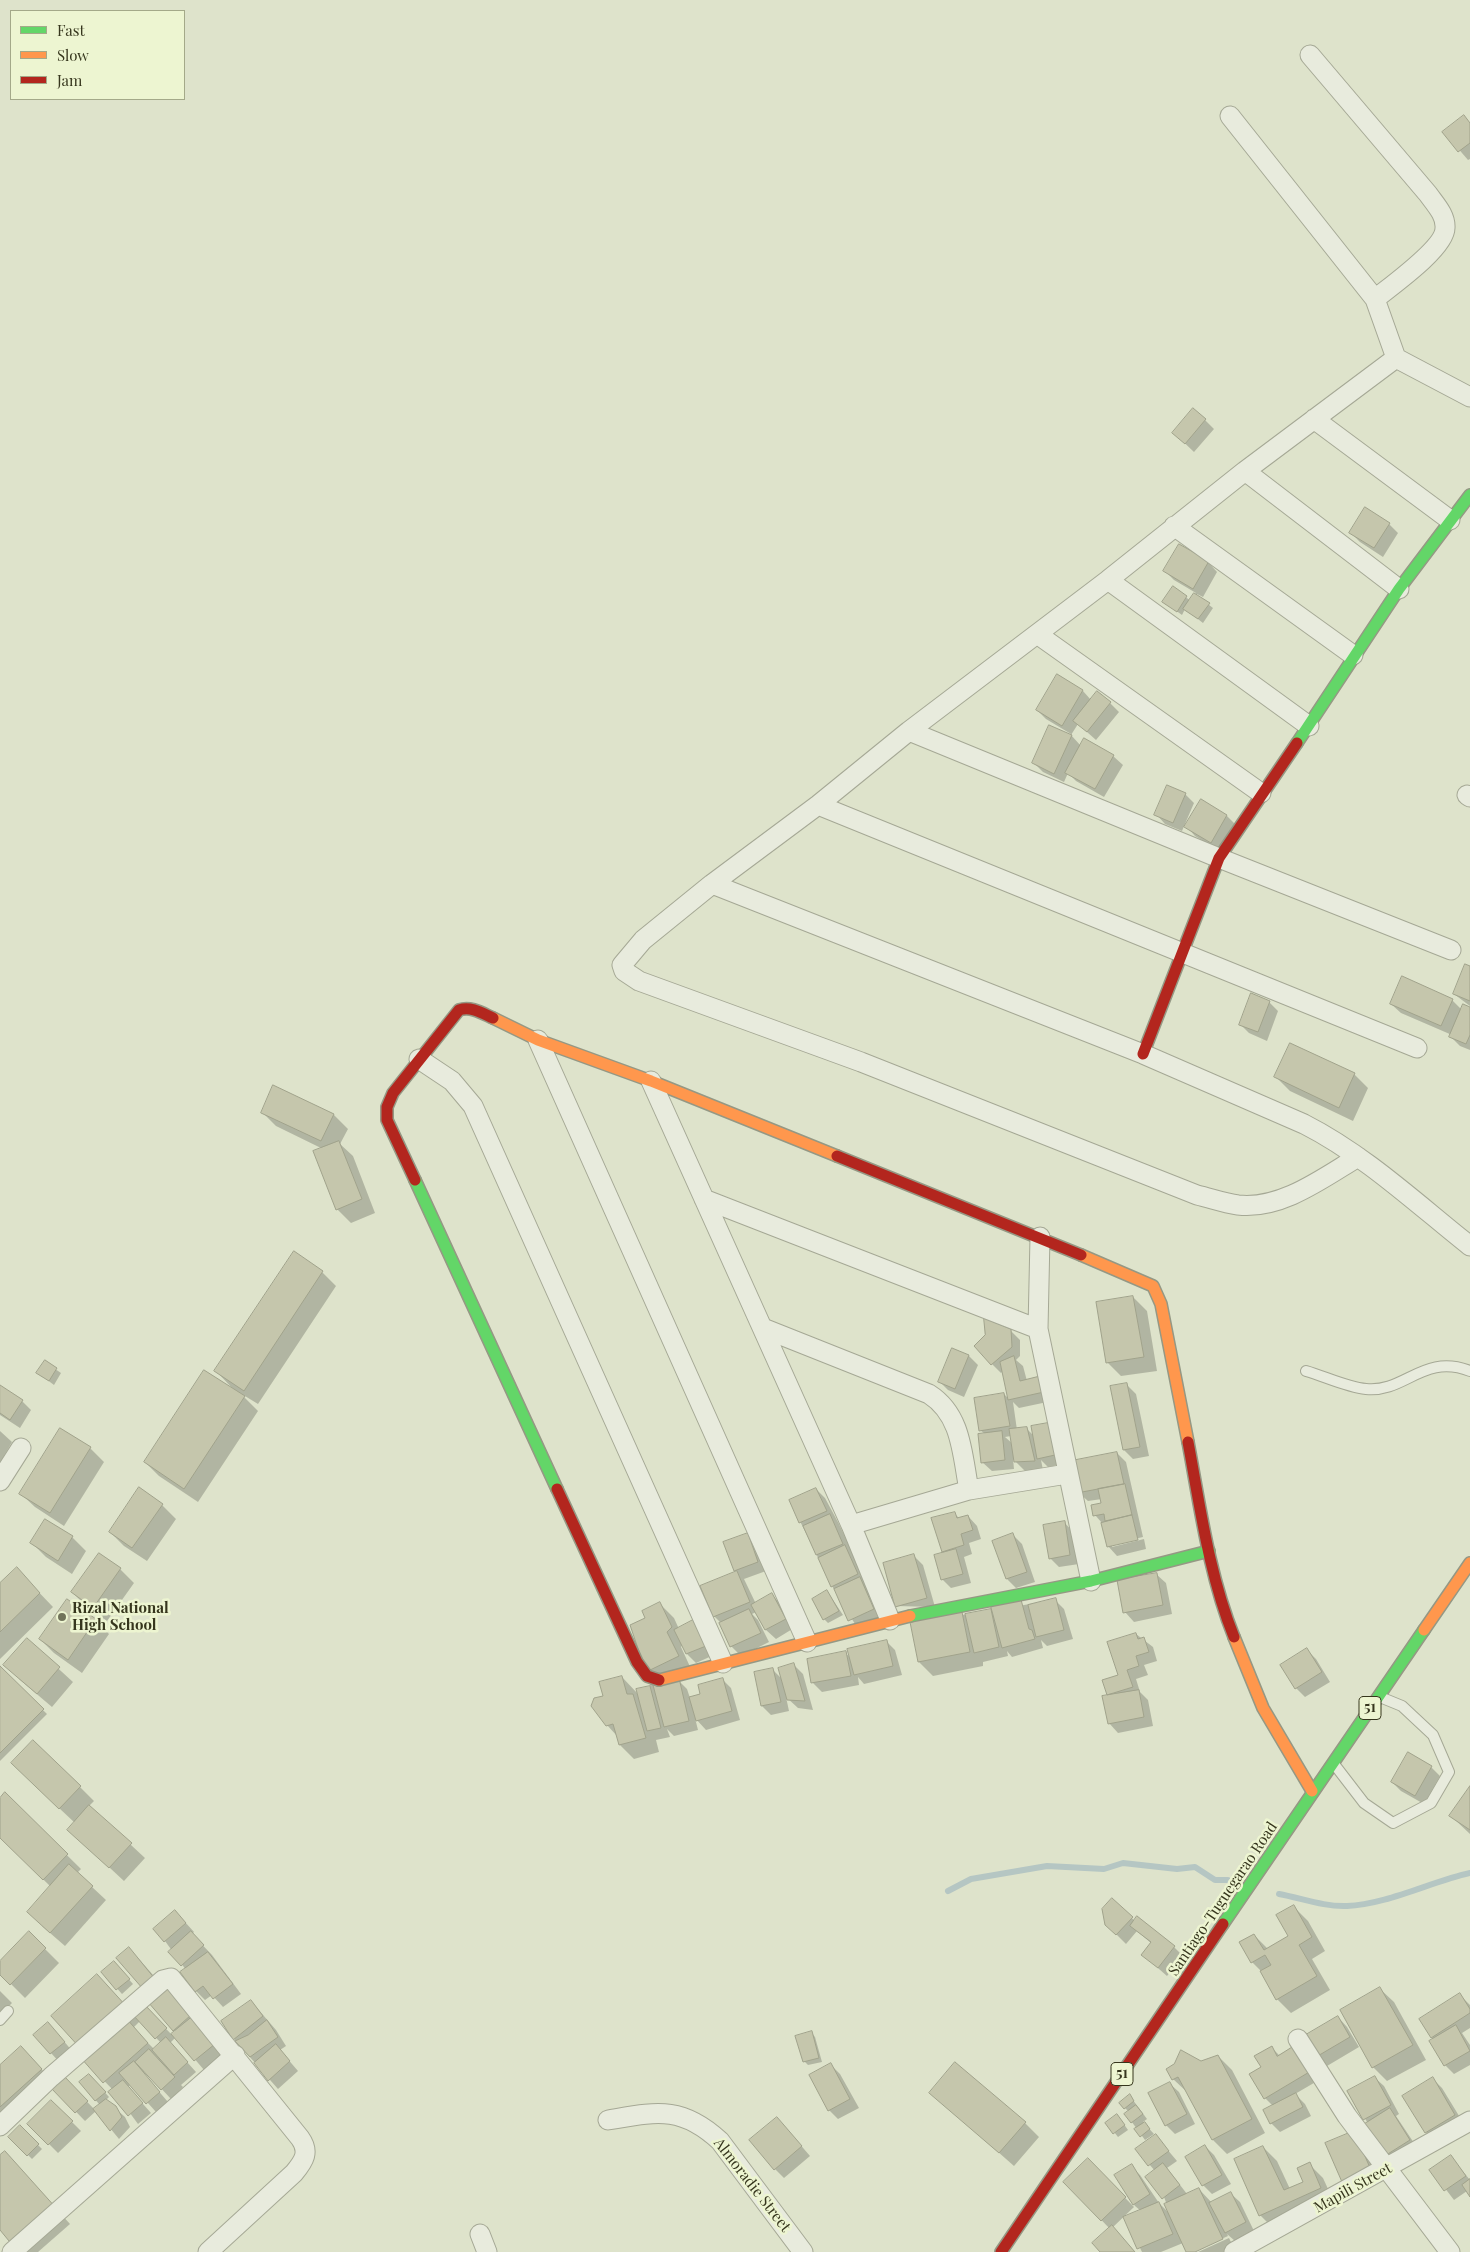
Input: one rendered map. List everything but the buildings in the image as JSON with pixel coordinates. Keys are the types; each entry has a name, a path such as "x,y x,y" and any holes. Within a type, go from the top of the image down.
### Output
{"main road":[{"path":"1142,1054 1219,858 1309,726 1353,655 1399,589 1470,495"},
{"path":"1209,1551 1091,1581 890,1620 660,1680 651,1679 641,1671 387,1120 387,1106 393,1093 459,1010 465,1008 477,1010 538,1040 652,1081 1140,1277 1153,1286 1157,1293 1209,1551 1226,1618 1239,1654 1263,1708 1312,1791"},
{"name":"Santiago-Tuguegarao Road","path":"1001,2252 1244,1896 1332,1761 1470,1562"}],"street":[{"path":"1310,55 1428,194 1443,217 1446,230 1438,246 1375,299"},
{"path":"1230,116 1375,299 1396,358 1470,397"},
{"path":"1358,1157 1309,1186 1282,1199 1260,1205 1239,1205 1197,1195 861,1062 639,981 624,971 622,964 643,940 712,884 818,805 909,731 1108,580 1245,471 1396,358"},
{"path":"1314,419 1450,520"},
{"path":"1245,471 1399,589"},
{"path":"1174,526 1353,655"},
{"path":"1108,580 1309,726"},
{"path":"1036,634 1262,793"},
{"path":"909,731 1450,950"},
{"path":"818,805 1182,951 1417,1048"},
{"path":"712,884 1142,1054 1304,1124 1325,1135 1358,1157 1470,1246"},
{"path":"538,1040 807,1642"},
{"path":"419,1058 452,1081 473,1106 723,1663"},
{"path":"652,1081 851,1525 890,1620"},
{"path":"704,1199 1038,1329"},
{"path":"1040,1237 1038,1329 1091,1581"},
{"path":"763,1328 929,1394 943,1404 958,1430 969,1490"},
{"path":"0,1481 21,1448"},
{"path":"851,1525 969,1490 1067,1474"},
{"path":"0,2126 51,2077 163,1980 171,1978 300,2138 306,2154 294,2173 208,2252"},
{"path":"1298,2039 1348,2116 1450,2252"},
{"path":"12,2252 235,2055"},
{"name":"Almoradie Street","path":"608,2120 646,2114 668,2114 694,2120 705,2127 720,2141 803,2252"},
{"name":"Mapili Street","path":"1234,2252 1470,2121"},
{"path":"480,2234 487,2252"}],"lane":[{"path":"1306,1370 1366,1389 1387,1386 1436,1366 1451,1365 1470,1371"},
{"path":"1332,1761 1364,1803 1393,1822 1431,1803 1449,1772 1433,1735 1402,1706 1378,1696"},
{"path":"0,2020 8,2011"}],"waterway":[{"path":"948,1891 971,1879 1047,1866 1104,1869 1123,1863 1177,1869 1195,1867 1215,1880 1228,1880 1241,1884"},
{"path":"1279,1894 1330,1905 1362,1905 1470,1873"}],"traffic: fast":[{"path":"1297,743 1399,589 1470,495"},
{"path":"415,1180 557,1489"},
{"path":"910,1616 1091,1581 1209,1551"},
{"path":"1223,1924 1424,1630"}],"traffic: slow":[{"path":"493,1018 538,1040 651,1081 837,1156"},
{"path":"1081,1255 1153,1286 1161,1304 1188,1442"},
{"path":"1424,1630 1470,1563"},
{"path":"659,1680 910,1616"},
{"path":"1234,1637 1263,1708 1312,1791"}],"traffic: jam":[{"path":"1143,1054 1219,858 1297,743"},
{"path":"415,1180 387,1120 387,1107 393,1093 459,1010 472,1009 493,1018"},
{"path":"837,1156 1081,1255"},
{"path":"1188,1442 1212,1565 1225,1613 1234,1637"},
{"path":"557,1489 637,1662 647,1676 659,1680"},
{"path":"1001,2252 1223,1924"}],"place":[{"name":"Rizal National High School","path":"62,1617"}]}
